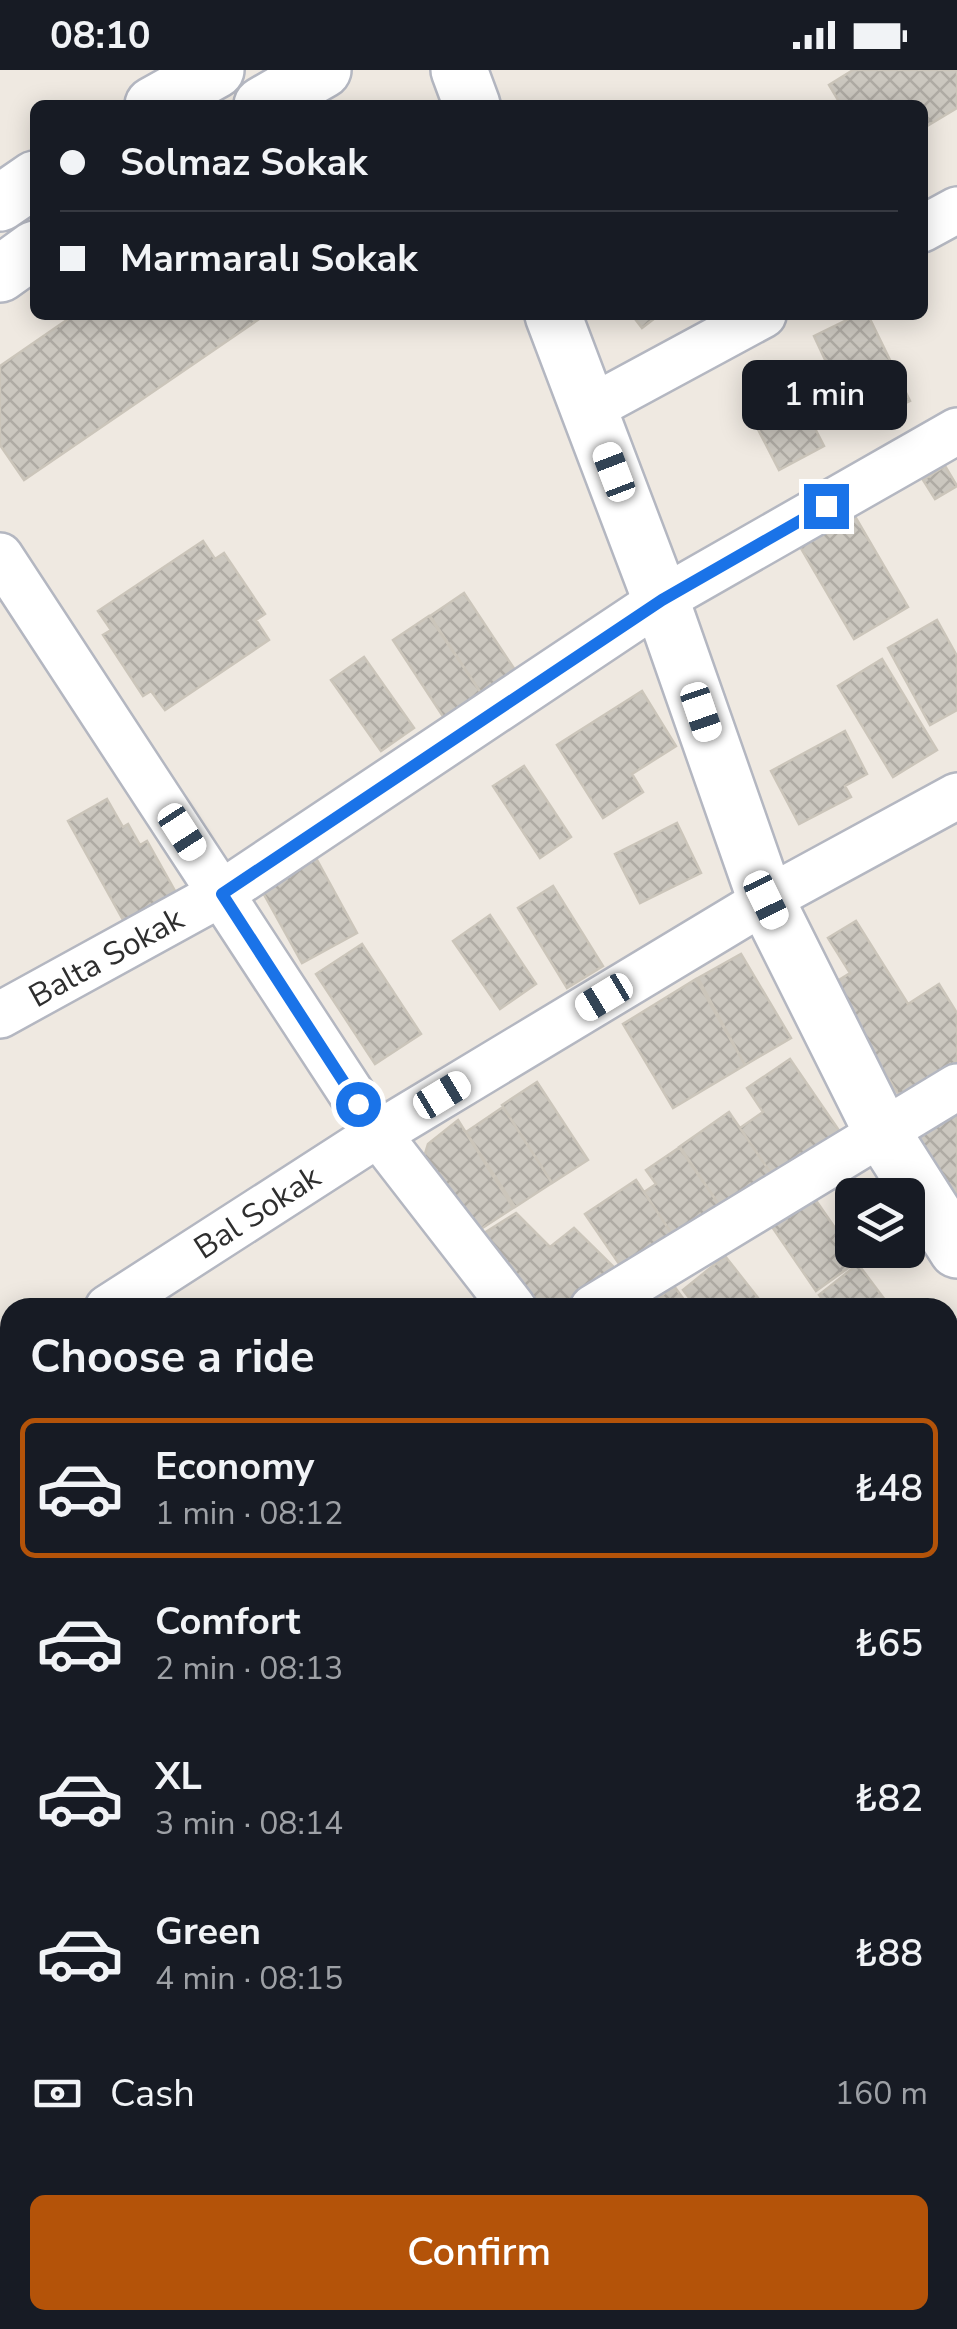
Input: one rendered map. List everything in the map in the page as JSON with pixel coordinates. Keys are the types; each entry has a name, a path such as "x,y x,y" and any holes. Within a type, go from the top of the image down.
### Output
{"street":[{"path":"163,100 216,70"},
{"path":"271,100 323,70"},
{"path":"459,70 470,100"},
{"path":"0,203 30,182"},
{"path":"928,225 957,210"},
{"path":"0,274 30,253"},
{"path":"555,320 662,600 766,900 882,1132 957,1250"},
{"path":"590,409 754,320"},
{"name":"Balta Sokak","path":"0,1016 222,894 662,600 957,431"},
{"path":"0,556 378,1134 505,1298"},
{"name":"Bal Sokak","path":"124,1298 378,1134 766,900 957,796"},
{"path":"609,1298 957,1087"}],"building":[{"path":"853,70 957,70 957,108 928,125 928,100 838,100 829,85"},
{"path":"67,320 258,320 24,480 0,445 0,366"},
{"path":"636,320 652,320 642,328"},
{"path":"847,320 870,320 910,401 856,426 814,336"},
{"path":"791,382 824,446 779,470 746,406"},
{"path":"945,466 957,486 935,499 923,480"},
{"path":"853,513 908,607 854,639 799,545"},
{"path":"203,541 215,559 224,553 265,614 256,620 269,640 165,710 151,691 143,696 103,635 111,630 98,611"},
{"path":"464,593 517,673 483,696 430,616"},
{"path":"429,616 483,696 446,721 393,640"},
{"path":"937,620 957,656 957,710 930,725 888,648"},
{"path":"364,657 414,728 381,751 331,680"},
{"path":"882,659 937,750 893,777 838,686"},
{"path":"642,691 676,746 632,774 643,792 603,818 557,745"},
{"path":"845,731 867,774 845,786 851,797 799,824 771,771"},
{"path":"524,766 571,837 540,858 493,786"},
{"path":"107,799 123,827 128,824 140,845 147,841 179,898 127,927 68,821"},
{"path":"677,823 701,873 640,903 615,854"},
{"path":"316,858 357,933 302,963 261,889"},
{"path":"553,886 603,966 567,988 518,908"},
{"path":"490,915 536,984 500,1009 453,941"},
{"path":"856,921 908,1004 939,984 957,1013 957,1061 900,1097 831,985 850,973 828,938"},
{"path":"362,944 421,1034 375,1064 316,974"},
{"path":"741,954 791,1038 745,1065 698,978"},
{"path":"696,979 745,1065 673,1108 623,1024"},
{"path":"790,1059 840,1132 774,1178 740,1128 763,1112 747,1088"},
{"path":"537,1082 588,1160 552,1183 502,1105"},
{"path":"957,1099 957,1199 909,1136"},
{"path":"503,1107 552,1183 515,1207 466,1132"},
{"path":"729,1112 774,1178 724,1212 679,1147"},
{"path":"458,1120 513,1208 470,1236 424,1157 428,1144"},
{"path":"680,1147 724,1212 678,1243 644,1192 656,1184 646,1170"},
{"path":"636,1180 678,1243 628,1277 585,1214"},
{"path":"808,1189 835,1228 835,1268 848,1268 816,1291 766,1218"},
{"path":"516,1213 550,1247 574,1228 625,1278 600,1298 527,1298 473,1240"},
{"path":"725,1256 758,1298 689,1298 683,1290"},
{"path":"853,1268 861,1268 884,1298 819,1295"},
{"path":"674,1286 683,1298 659,1298"}],"route":[{"path":"358,1104 222,894 662,600 826,506"}]}
